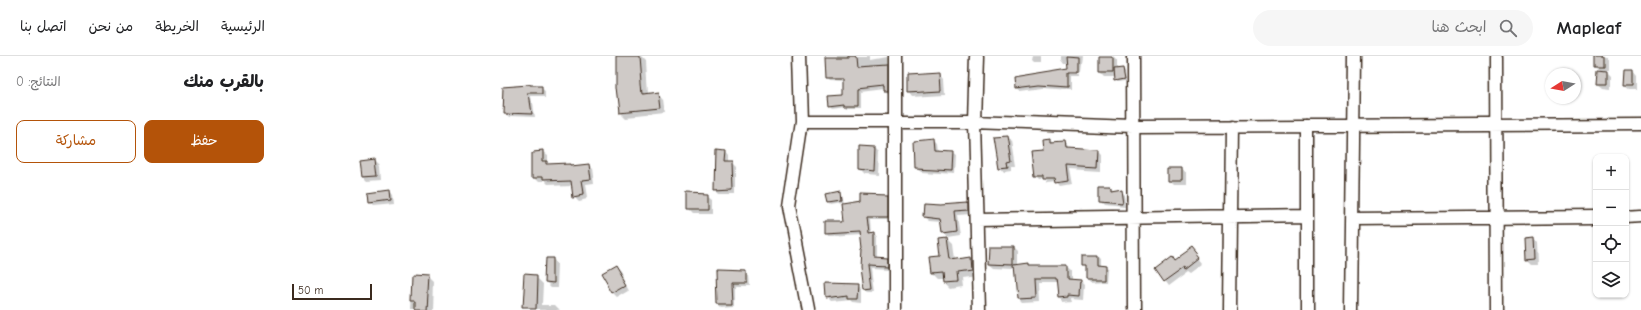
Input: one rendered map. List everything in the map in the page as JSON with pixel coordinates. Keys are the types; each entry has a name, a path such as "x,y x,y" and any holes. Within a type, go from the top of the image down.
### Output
{"street":[{"path":"798,56 801,121 788,207 808,310"},
{"path":"895,56 895,310"},
{"path":"976,56 974,121 979,310"},
{"path":"1133,56 1134,310"},
{"path":"1351,310 1354,56"},
{"path":"1496,56 1497,310"},
{"path":"801,121 974,121 1133,127 1641,124"},
{"path":"1230,310 1232,126"},
{"path":"1307,126 1307,310"},
{"path":"976,220 1307,216"},
{"path":"1629,217 1641,216"},
{"path":"1352,219 1593,217"}],"building":[{"path":"617,56 639,56 642,94 657,92 659,109 620,113 617,87"},
{"path":"848,56 856,56 857,67 888,65 888,92 884,92 884,87 857,90 857,105 844,105 844,103 828,105 827,96 842,95 842,79 826,79 825,58 848,58"},
{"path":"1098,56 1112,56 1112,70 1098,70"},
{"path":"1594,56 1603,56 1603,67 1594,67"},
{"path":"1068,57 1079,58 1079,72 1070,72 1070,87 1038,85 1014,88 1013,77 1069,68"},
{"path":"1122,66 1124,77 1114,79 1113,67"},
{"path":"1624,70 1633,70 1633,86 1623,86"},
{"path":"1596,71 1605,72 1605,86 1595,86"},
{"path":"940,74 941,91 906,93 906,76"},
{"path":"531,85 544,86 544,94 528,94 531,114 502,113 503,87"},
{"path":"1007,137 1011,162 1007,163 1008,168 999,169 994,138"},
{"path":"1052,138 1052,142 1067,141 1068,147 1097,149 1096,167 1066,165 1068,183 1056,185 1055,180 1043,180 1043,176 1034,176 1031,151 1044,150 1043,139"},
{"path":"935,140 936,152 952,153 951,171 916,169 915,142"},
{"path":"860,145 876,146 875,172 860,170"},
{"path":"715,149 723,150 722,161 731,161 732,188 714,189"},
{"path":"542,151 542,162 546,162 546,165 587,163 589,180 581,181 583,193 573,195 571,180 541,181 541,178 532,178 532,152"},
{"path":"375,159 377,176 362,177 360,161"},
{"path":"1168,168 1181,168 1181,182 1168,182"},
{"path":"1098,188 1110,188 1110,191 1121,189 1123,205 1098,203"},
{"path":"389,191 390,201 368,204 367,194"},
{"path":"839,191 840,200 827,202 825,194"},
{"path":"860,192 888,193 888,217 867,217 869,235 874,234 874,257 888,258 888,266 868,265 871,288 863,289 860,268 862,250 860,232 826,234 826,221 843,221 841,203 860,200"},
{"path":"685,193 708,194 708,210 685,210"},
{"path":"969,201 969,210 954,211 956,230 942,232 940,218 923,216 924,202 941,203"},
{"path":"947,237 950,260 969,257 970,271 956,273 957,282 944,283 943,274 932,275 930,258 941,257 939,238"},
{"path":"1533,238 1534,260 1525,261 1524,239"},
{"path":"988,248 1014,248 1014,265 987,264"},
{"path":"1191,248 1199,258 1185,269 1184,266 1163,281 1154,268 1171,255 1174,260"},
{"path":"1082,254 1096,254 1096,265 1106,266 1106,280 1085,280 1085,265 1082,265"},
{"path":"547,258 555,258 555,282 546,281"},
{"path":"1029,264 1029,266 1067,266 1067,281 1080,282 1079,296 1068,295 1068,297 1058,298 1056,279 1034,279 1035,297 1017,298 1014,266"},
{"path":"616,267 627,286 613,294 602,275"},
{"path":"716,270 746,271 746,282 730,282 731,304 717,304"},
{"path":"412,275 428,276 426,310 415,310 415,302 411,302"},
{"path":"525,275 538,276 537,310 523,310"},
{"path":"826,283 858,284 857,299 846,299 846,296 827,299"}]}
